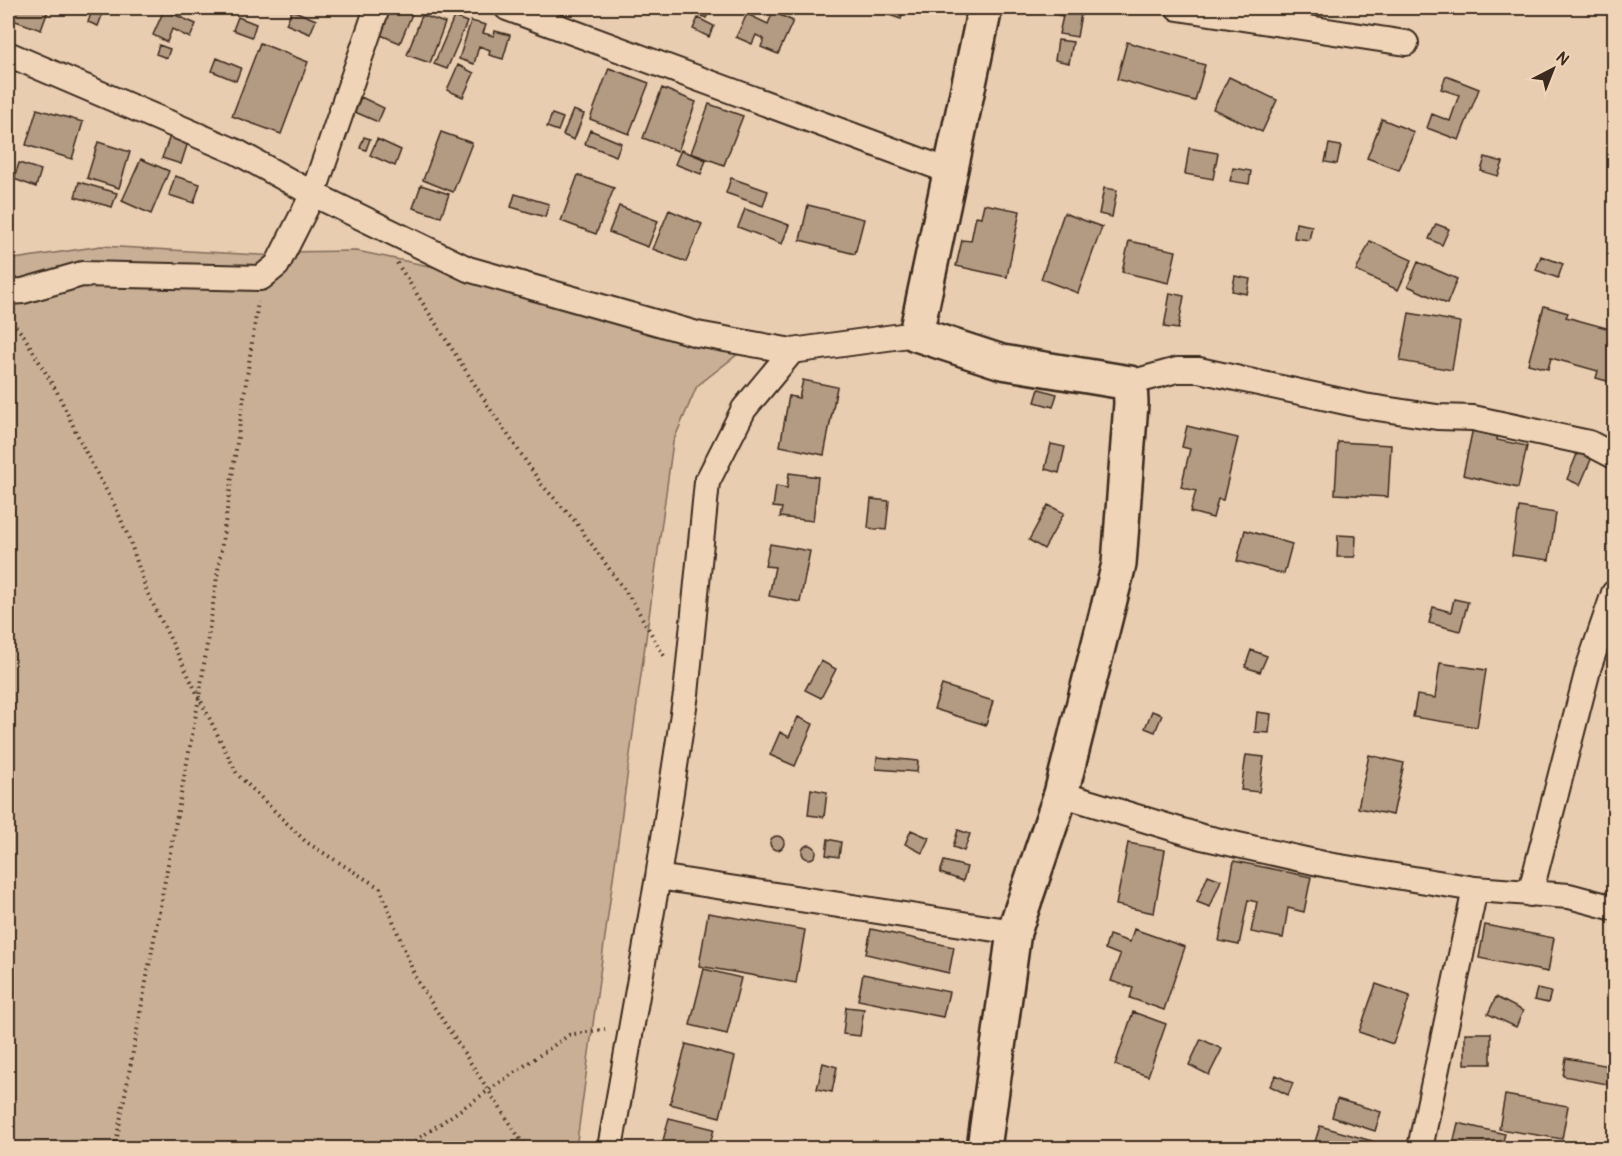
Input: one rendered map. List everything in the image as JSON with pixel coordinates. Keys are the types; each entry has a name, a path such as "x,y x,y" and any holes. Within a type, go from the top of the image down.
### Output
{"main road":[{"path":"984,1149 1014,932 1061,794 1119,564 1131,403 1130,383 1002,362 916,334 985,8"}],"street":[{"path":"8,292 23,291 82,274 261,278 277,265 312,194 377,8"},
{"path":"507,8 949,171"},
{"path":"1178,8 1406,43"},
{"path":"8,54 237,152 312,194 468,269 697,334 792,351 916,334"},
{"path":"610,1149 658,877 686,694 707,482 744,409 792,351"},
{"path":"1130,383 1177,370 1199,370 1364,406 1437,417 1473,418 1589,443 1614,456"},
{"path":"1530,894 1589,666 1614,593"},
{"path":"1061,794 1202,837 1328,865 1475,889 1569,896 1614,908"},
{"path":"658,877 1014,932"},
{"path":"1420,1149 1475,889"}],"path":[{"path":"375,223 414,292 542,485 575,521 633,602 686,694"},
{"path":"115,1149 200,698 261,278"},
{"path":"8,316 24,336 57,392 87,455 116,508 147,592 237,774 306,842 380,888 416,979 526,1149"},
{"path":"399,1149 415,1141 569,1035 632,1024"}],"shaded area":[{"path":"101,246 276,256 277,252 357,251 434,267 743,350 697,386 673,442 576,1148 8,1148 8,260"}],"building":[{"path":"15,8 49,8 41,30 10,19"},
{"path":"93,8 104,10 98,26 88,22"},
{"path":"387,8 396,8 412,14 400,43 376,33"},
{"path":"692,8 711,8 706,18 691,11"},
{"path":"875,8 905,8 901,19 874,10"},
{"path":"1054,8 1082,8 1077,37 1059,34 1063,16 1053,14"},
{"path":"164,10 196,24 190,38 172,29 167,42 153,35"},
{"path":"292,10 316,20 310,34 286,24"},
{"path":"773,12 793,21 778,54 761,47 764,39 756,35 752,44 736,37 747,14 768,24"},
{"path":"422,15 445,23 430,63 407,55"},
{"path":"238,17 256,24 252,37 233,30"},
{"path":"454,17 467,22 447,69 434,64"},
{"path":"698,18 714,26 709,37 693,29"},
{"path":"471,21 486,25 483,33 494,36 495,31 510,35 503,59 489,55 490,50 479,46 474,64 459,59"},
{"path":"1058,40 1073,42 1069,63 1055,60"},
{"path":"1127,42 1205,65 1195,101 1117,79"},
{"path":"260,43 308,62 281,134 232,116"},
{"path":"159,45 170,49 167,58 156,54"},
{"path":"217,58 241,68 236,81 212,71"},
{"path":"458,65 474,73 463,97 447,90"},
{"path":"609,68 649,83 629,134 590,119"},
{"path":"8,72 14,75 10,86 8,86"},
{"path":"1446,76 1479,89 1459,140 1427,128 1432,114 1450,121 1459,95 1441,89"},
{"path":"1229,77 1277,100 1262,132 1213,109"},
{"path":"662,88 696,102 678,151 643,138"},
{"path":"361,97 384,108 378,122 355,112"},
{"path":"709,104 743,116 724,165 691,153"},
{"path":"37,109 83,122 72,159 26,145"},
{"path":"573,110 584,114 574,140 563,135"},
{"path":"8,111 16,115 8,135"},
{"path":"552,114 563,118 558,131 547,127"},
{"path":"1382,119 1414,132 1399,170 1367,158"},
{"path":"590,130 621,143 616,156 585,144"},
{"path":"441,132 472,143 453,192 423,180"},
{"path":"170,136 188,142 181,164 162,158"},
{"path":"364,137 370,139 366,150 360,148"},
{"path":"377,139 401,150 395,166 370,155"},
{"path":"98,142 130,152 119,188 87,178"},
{"path":"1329,144 1341,146 1337,164 1325,162"},
{"path":"1189,148 1218,153 1213,179 1185,174"},
{"path":"681,150 706,160 701,174 675,164"},
{"path":"1485,157 1503,162 1498,176 1481,171"},
{"path":"141,159 169,171 151,214 122,201"},
{"path":"19,163 41,170 36,187 14,179"},
{"path":"1233,168 1251,171 1249,184 1230,181"},
{"path":"578,175 614,188 596,234 561,221"},
{"path":"175,176 200,184 194,203 169,195"},
{"path":"731,178 768,191 763,206 726,193"},
{"path":"79,182 117,193 112,207 75,197"},
{"path":"421,185 449,194 441,217 413,208"},
{"path":"1104,188 1117,190 1112,217 1099,214"},
{"path":"515,194 549,204 545,217 511,207"},
{"path":"984,204 1020,211 1007,277 956,266 962,240 971,241 976,216 981,217"},
{"path":"808,205 864,219 855,254 800,240"},
{"path":"619,206 658,221 648,247 609,232"},
{"path":"745,209 789,225 782,244 738,227"},
{"path":"669,210 702,224 686,262 653,249"},
{"path":"1064,213 1102,227 1078,293 1041,279"},
{"path":"1296,223 1312,226 1309,240 1294,238"},
{"path":"1436,224 1449,229 1442,245 1429,239"},
{"path":"1129,241 1176,251 1169,283 1122,272"},
{"path":"1370,241 1412,260 1398,290 1356,271"},
{"path":"1541,256 1563,264 1558,278 1536,270"},
{"path":"1418,262 1457,279 1447,304 1408,286"},
{"path":"1235,276 1250,279 1247,294 1232,291"},
{"path":"1170,293 1184,296 1178,329 1164,327"},
{"path":"1544,306 1568,313 1566,317 1614,330 1614,383 1596,378 1598,371 1551,358 1548,369 1528,364"},
{"path":"1409,313 1460,322 1452,370 1400,361"},
{"path":"803,380 837,387 824,455 780,446 789,396 799,398"},
{"path":"1039,389 1057,394 1053,407 1035,402"},
{"path":"1474,423 1499,428 1497,440 1527,446 1518,488 1463,475"},
{"path":"1187,426 1238,438 1223,500 1218,499 1213,518 1190,512 1196,491 1181,487 1190,449 1182,447"},
{"path":"1338,442 1391,445 1388,497 1335,494"},
{"path":"1051,444 1065,447 1059,473 1045,469"},
{"path":"1579,449 1593,455 1580,485 1567,479"},
{"path":"789,473 818,477 813,521 780,517 782,508 773,507 776,486 787,488"},
{"path":"871,499 889,501 886,530 868,528"},
{"path":"1048,505 1064,513 1044,549 1029,540"},
{"path":"1519,507 1556,513 1549,560 1512,555"},
{"path":"1245,530 1292,544 1284,574 1237,561"},
{"path":"1338,535 1356,536 1355,557 1337,557"},
{"path":"770,544 810,551 800,602 769,596 775,567 765,566"},
{"path":"1454,599 1468,602 1460,631 1429,623 1433,607 1451,612"},
{"path":"1251,650 1267,656 1260,672 1245,667"},
{"path":"821,661 836,669 821,698 805,690"},
{"path":"1440,663 1486,670 1477,727 1413,717 1417,695 1435,698"},
{"path":"942,685 993,701 986,725 934,709"},
{"path":"1152,711 1162,715 1155,732 1145,728"},
{"path":"1257,712 1271,714 1269,733 1255,732"},
{"path":"798,717 813,724 795,766 770,755 780,732 789,737"},
{"path":"1246,755 1264,757 1259,792 1241,790"},
{"path":"1369,755 1404,763 1393,815 1358,808"},
{"path":"877,757 918,761 917,772 876,769"},
{"path":"811,789 827,792 824,817 808,815"},
{"path":"911,830 929,838 922,853 905,844"},
{"path":"958,830 970,834 964,851 953,847"},
{"path":"774,836 780,836 784,843 780,850 774,850 770,846 770,840"},
{"path":"828,839 841,842 839,857 826,855"},
{"path":"1128,843 1165,850 1154,913 1116,905"},
{"path":"806,845 812,845 816,852 812,859 806,859 802,855 802,849"},
{"path":"944,861 967,867 963,881 940,873"},
{"path":"1234,861 1311,877 1304,912 1288,908 1283,938 1251,932 1257,902 1248,900 1239,945 1219,941"},
{"path":"1208,875 1221,880 1210,907 1197,902"},
{"path":"708,913 805,930 796,983 699,966"},
{"path":"1485,925 1554,938 1548,972 1479,958"},
{"path":"871,929 954,947 949,973 866,954"},
{"path":"1134,929 1185,947 1164,1010 1130,998 1133,988 1111,981 1120,955 1105,949 1109,935 1130,942"},
{"path":"704,969 741,978 727,1034 690,1025"},
{"path":"863,974 949,992 943,1017 858,1000"},
{"path":"1376,984 1410,996 1393,1044 1359,1032"},
{"path":"1537,989 1551,992 1548,1003 1534,1000"},
{"path":"1496,997 1523,1011 1516,1027 1488,1014"},
{"path":"846,1007 864,1009 860,1036 843,1034"},
{"path":"1133,1012 1166,1024 1148,1076 1115,1065"},
{"path":"1465,1033 1491,1033 1491,1064 1465,1064"},
{"path":"1201,1039 1222,1049 1209,1075 1189,1065"},
{"path":"686,1044 735,1057 720,1117 670,1104"},
{"path":"1566,1058 1610,1066 1607,1084 1563,1076"},
{"path":"823,1063 837,1067 832,1092 817,1089"},
{"path":"1276,1075 1293,1083 1288,1095 1270,1086"},
{"path":"1505,1095 1568,1106 1562,1139 1499,1129"},
{"path":"1337,1099 1381,1112 1375,1131 1332,1117"},
{"path":"669,1118 714,1129 709,1148 661,1148"},
{"path":"1458,1123 1505,1134 1501,1148 1452,1148"},
{"path":"1320,1126 1372,1141 1370,1148 1313,1148"}]}
